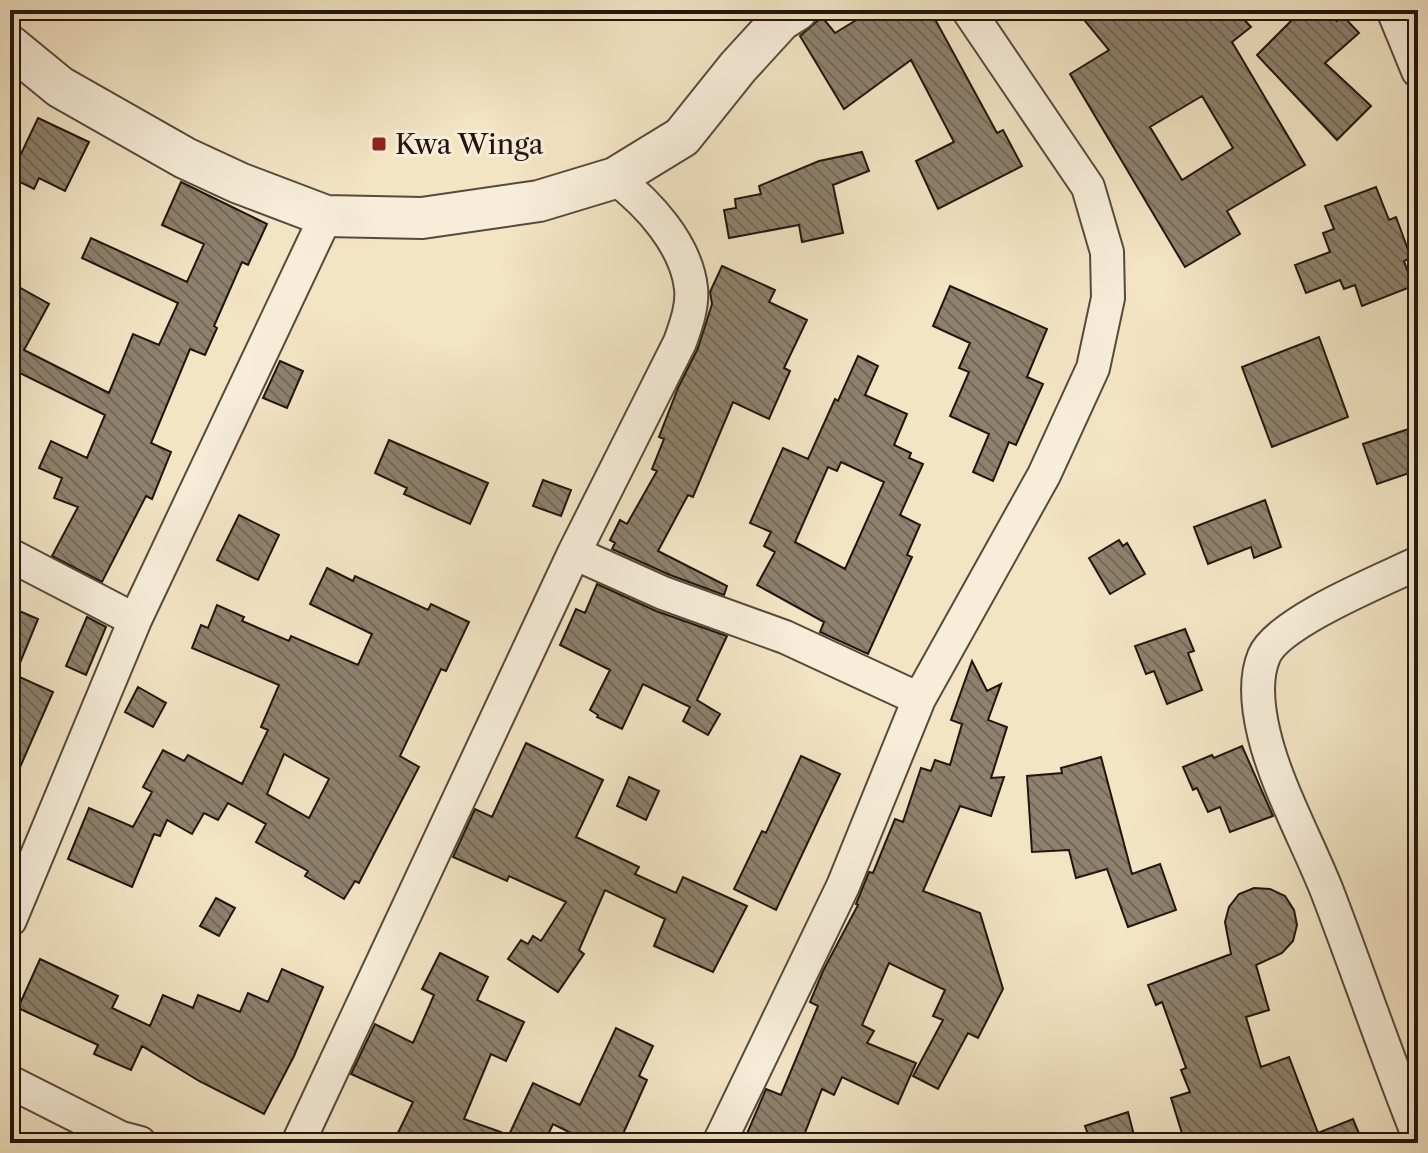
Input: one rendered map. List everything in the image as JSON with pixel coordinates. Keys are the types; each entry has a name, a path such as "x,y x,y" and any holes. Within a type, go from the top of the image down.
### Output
{"street":[{"path":"10,46 60,87 185,158 239,183 326,216 422,218 539,201 615,178 682,137 738,67 781,20 797,10"},
{"path":"719,1143 843,886 919,699 1044,475 1093,368 1108,298 1107,252 1088,187 968,10"},
{"path":"1393,10 1418,71"},
{"path":"298,1143 574,553 680,342 689,314 691,289 686,270 668,232 637,195 615,178"},
{"path":"10,920 135,620 326,216"},
{"path":"574,553 663,593 785,637 919,699"},
{"path":"10,555 135,620"},
{"path":"1418,563 1304,619 1286,631 1265,653 1259,677 1258,705 1264,736 1327,892 1379,1038 1418,1135"},
{"path":"10,1082 127,1141"}],"building":[{"path":"873,10 930,10 997,133 1003,130 1022,166 938,209 916,161 954,142 911,60 844,109 800,36 822,17 835,33"},
{"path":"1099,10 1235,10 1251,27 1232,42 1305,165 1227,211 1240,234 1185,267 1070,74 1109,50 1085,21","holes":["1202,96 1233,148 1182,180 1150,127"]},
{"path":"1302,10 1327,10 1337,21 1343,16 1359,33 1325,63 1371,106 1337,140 1257,55"},
{"path":"38,118 89,142 65,191 39,178 34,189 10,177"},
{"path":"862,152 869,171 833,185 843,233 802,242 799,225 729,238 724,210 736,208 735,199 761,194 759,186 819,161"},
{"path":"181,182 267,224 248,265 242,262 205,355 190,349 151,443 171,452 152,499 146,496 102,582 52,556 78,507 54,498 62,478 39,468 51,441 87,458 105,415 14,370 10,377 10,299 17,286 49,304 24,350 109,393 133,334 159,345 178,303 82,258 91,238 187,282 204,244 162,225"},
{"path":"1376,187 1389,220 1396,217 1411,258 1404,261 1413,286 1362,306 1355,285 1344,289 1340,280 1306,293 1295,265 1330,252 1323,233 1334,229 1325,206"},
{"path":"722,266 775,290 769,302 807,320 784,368 790,371 769,419 733,402 693,497 688,495 658,551 727,586 724,595 612,549 615,543 610,540 620,520 627,524 657,471 652,469 664,439 659,437 698,348 712,304 710,292"},
{"path":"950,286 1047,329 1027,377 1043,384 1016,445 1009,442 993,481 973,472 989,434 950,416 969,372 959,368 970,343 933,326"},
{"path":"1319,337 1348,417 1272,447 1242,367"},
{"path":"858,356 878,366 865,395 907,414 894,445 911,453 909,458 923,464 900,515 920,525 907,555 912,557 868,654 820,632 824,622 757,585 775,552 764,546 771,532 750,523 783,448 808,459 835,399 838,401","holes":["841,462 884,482 845,569 795,542 828,467 837,471"]},
{"path":"280,361 303,371 287,408 263,398"},
{"path":"1418,426 1418,470 1377,484 1363,444"},
{"path":"389,440 488,483 470,524 404,494 407,488 375,473"},
{"path":"543,480 571,490 561,516 533,506"},
{"path":"1265,500 1281,547 1254,558 1251,547 1208,564 1194,527"},
{"path":"239,515 279,535 258,580 217,560"},
{"path":"1119,540 1123,546 1127,543 1145,574 1110,594 1089,558"},
{"path":"327,568 353,581 355,576 428,610 431,604 469,622 446,671 441,669 400,756 419,767 359,883 355,881 344,899 305,876 308,871 256,842 266,824 228,803 218,820 204,813 192,834 167,820 160,836 154,834 132,887 68,859 89,808 133,827 152,792 143,787 163,750 184,761 188,755 242,784 268,730 261,727 279,685 192,648 201,625 208,628 217,605 244,617 242,621 289,641 291,636 358,665 372,634 310,604","holes":["284,754 329,779 309,818 267,794"]},
{"path":"597,584 656,611 727,636 697,700 720,714 708,735 683,721 690,707 643,684 622,729 597,717 590,710 610,670 560,645 576,609 585,613"},
{"path":"10,607 38,619 15,675 53,692 10,790"},
{"path":"87,617 106,627 86,675 66,666"},
{"path":"1185,629 1194,651 1188,653 1202,690 1167,704 1154,671 1146,674 1135,646"},
{"path":"972,661 987,691 1001,684 988,720 1007,727 991,778 1004,777 991,816 960,806 923,891 980,913 1003,989 978,1038 968,1033 938,1089 913,1076 943,1020 933,1016 945,990 889,963 862,1025 874,1031 867,1043 916,1063 898,1104 842,1077 834,1095 822,1089 801,1143 743,1143 766,1089 781,1095 818,1006 810,1002 823,971 858,905 869,872 873,873 895,819 903,822 921,768 931,771 935,760 950,765 962,724 951,720"},
{"path":"138,687 166,703 153,727 125,712"},
{"path":"526,743 603,780 576,837 639,867 635,874 676,893 683,877 747,906 713,972 654,946 665,919 605,890 579,950 584,954 558,992 508,959 521,940 528,944 533,936 541,941 566,902 509,876 507,881 453,857 475,809 492,817"},
{"path":"1242,746 1273,816 1230,832 1220,807 1208,812 1197,788 1193,790 1183,767"},
{"path":"801,756 840,774 776,910 734,889 762,831 766,833"},
{"path":"1101,757 1132,874 1160,864 1176,910 1128,927 1107,869 1076,878 1069,850 1032,852 1027,776 1062,773 1061,768"},
{"path":"629,777 659,791 646,820 617,806"},
{"path":"1254,888 1270,889 1285,896 1294,910 1297,925 1293,941 1282,953 1256,965 1269,1010 1246,1017 1261,1067 1289,1057 1318,1133 1353,1119 1363,1143 1185,1143 1171,1098 1190,1092 1181,1070 1186,1068 1162,1002 1156,1005 1148,985 1231,954 1225,922 1229,907 1239,894"},
{"path":"216,898 235,908 219,936 200,926"},
{"path":"440,953 488,977 477,1000 524,1022 506,1061 491,1054 464,1119 509,1135 533,1083 580,1105 616,1028 653,1046 639,1076 647,1080 619,1143 591,1143 553,1124 544,1143 393,1143 413,1102 351,1074 375,1024 413,1043 434,995 422,989"},
{"path":"40,959 118,996 112,1008 150,1026 163,995 193,1008 198,995 240,1012 248,993 268,1002 282,969 323,987 294,1056 264,1114 199,1081 142,1046 131,1070 94,1054 98,1045 18,1008"},
{"path":"1128,1112 1136,1143 1091,1143 1085,1126"}],"place":[{"name":"Kwa Winga","path":"379,144"}]}
